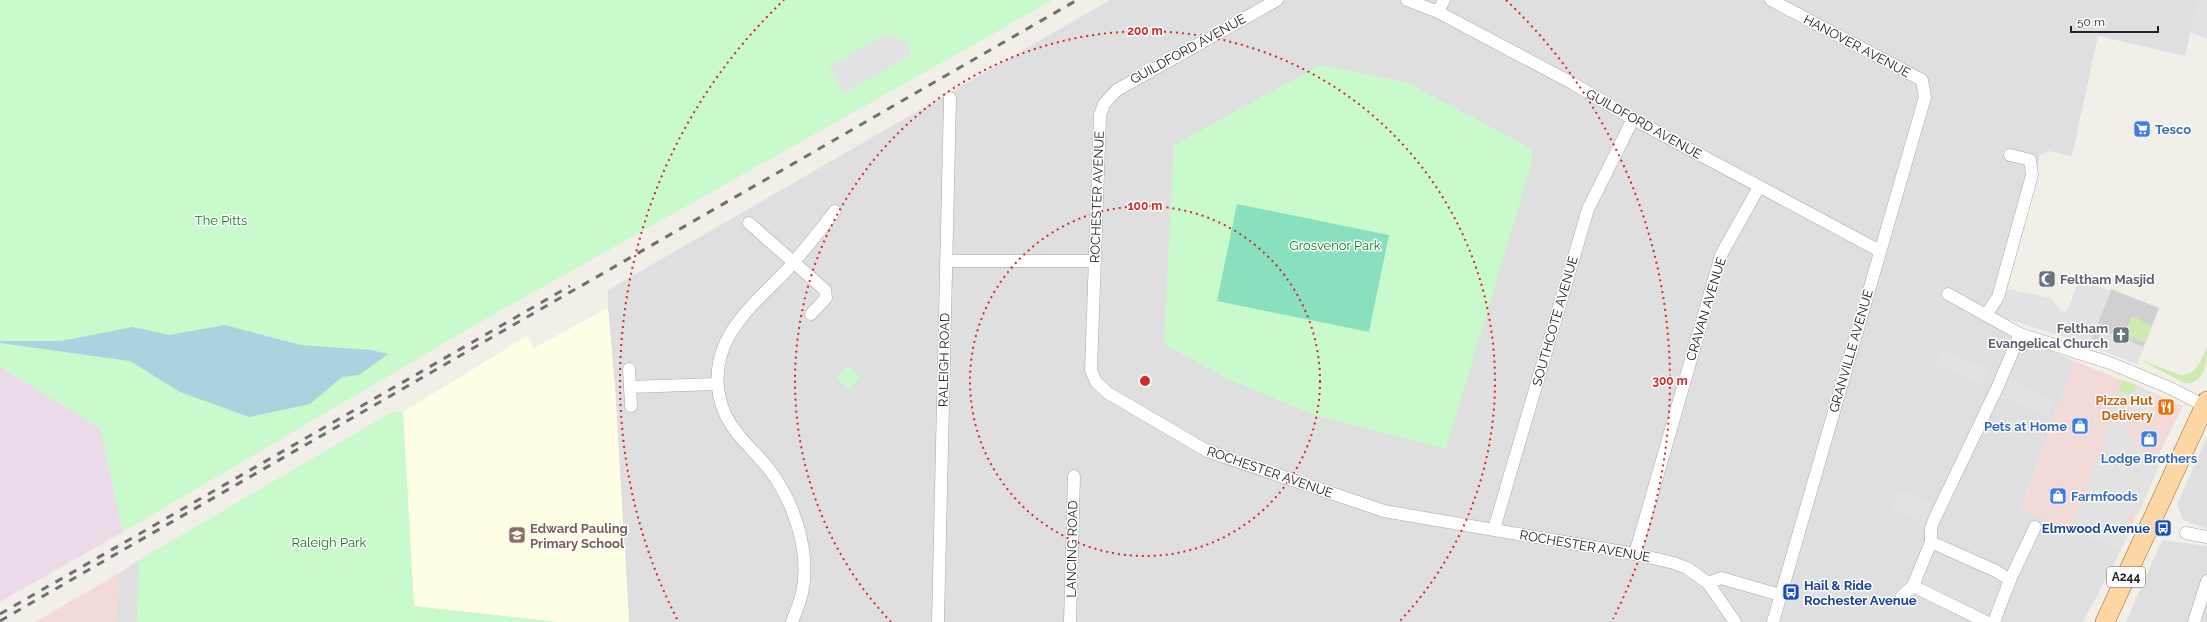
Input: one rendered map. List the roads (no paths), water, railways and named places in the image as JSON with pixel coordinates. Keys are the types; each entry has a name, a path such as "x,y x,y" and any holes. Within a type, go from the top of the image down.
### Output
{"main road":[{"name":"A244","path":"2105,622 2206,404"}],"street":[{"name":"GUILDFORD AVENUE","path":"1104,104 1117,90 1276,0"},
{"name":"GUILDFORD AVENUE","path":"1407,0 1438,12 1572,83 1633,119 1880,251"},
{"path":"1438,12 1444,0"},
{"name":"HANOVER AVENUE","path":"1771,0 1922,80"},
{"name":"GRANVILLE AVENUE","path":"1773,622 1925,97 1922,80"},
{"name":"RALEIGH ROAD","path":"938,622 950,98"},
{"name":"ROCHESTER AVENUE","path":"1104,104 1100,115 1091,370 1096,382 1108,393 1207,451 1384,511 1635,554 1687,568 1708,583 1735,622"},
{"name":"SOUTHCOTE AVENUE","path":"1494,530 1588,208 1633,119"},
{"path":"1986,314 1998,297 2032,175 2030,160 2010,155"},
{"name":"CRAVAN AVENUE","path":"1635,554 1721,256 1759,186"},
{"path":"792,622 802,593 804,563 801,539 785,494 768,468 736,433 728,420 716,384 721,355 730,335 794,262 835,211"},
{"path":"749,223 825,290 826,298 811,314"},
{"path":"946,261 1094,261"},
{"path":"1948,294 2020,334 2110,363 2206,404"},
{"path":"1902,596 1913,586 1931,542 1931,528 1934,520 1995,393 2020,334"},
{"path":"629,369 631,406"},
{"path":"630,387 716,384"},
{"name":"LANCING ROAD","path":"1070,622 1074,476"},
{"path":"1994,622 2010,580 2035,527"},
{"path":"2186,533 2207,537"},
{"path":"1931,542 1996,571 2010,580"},
{"path":"1708,583 1721,578 1780,595"},
{"path":"2194,622 2207,581"},
{"path":"1913,586 1986,622"}],"water":[{"path":"225,325 301,345 371,350 388,354 359,375 342,377 310,404 249,417 180,392 130,361 0,343 0,341 61,341 133,327 169,335"}],"railway":[{"path":"0,621 1077,0"},
{"path":"0,614 570,286"}],"place":[{"name":"Tesco","path":"2142,129"},
{"name":"Feltham Masjid","path":"2047,279"},
{"name":"Feltham Evangelical Church","path":"2121,335"},
{"name":"Pizza Hut Delivery","path":"2166,407"},
{"name":"Pets at Home","path":"2080,426"},
{"name":"Lodge Brothers","path":"2149,439"},
{"name":"Farmfoods","path":"2058,496"},
{"name":"Elmwood Avenue","path":"2163,528"},
{"name":"Edward Pauling Primary School","path":"517,535"},
{"name":"Hail & Ride Rochester Avenue","path":"1791,592"}],"park label":[{"name":"The Pitts","path":"221,220"},
{"name":"Grosvenor Park","path":"1335,245"},
{"name":"Raleigh Park","path":"329,542"}]}
